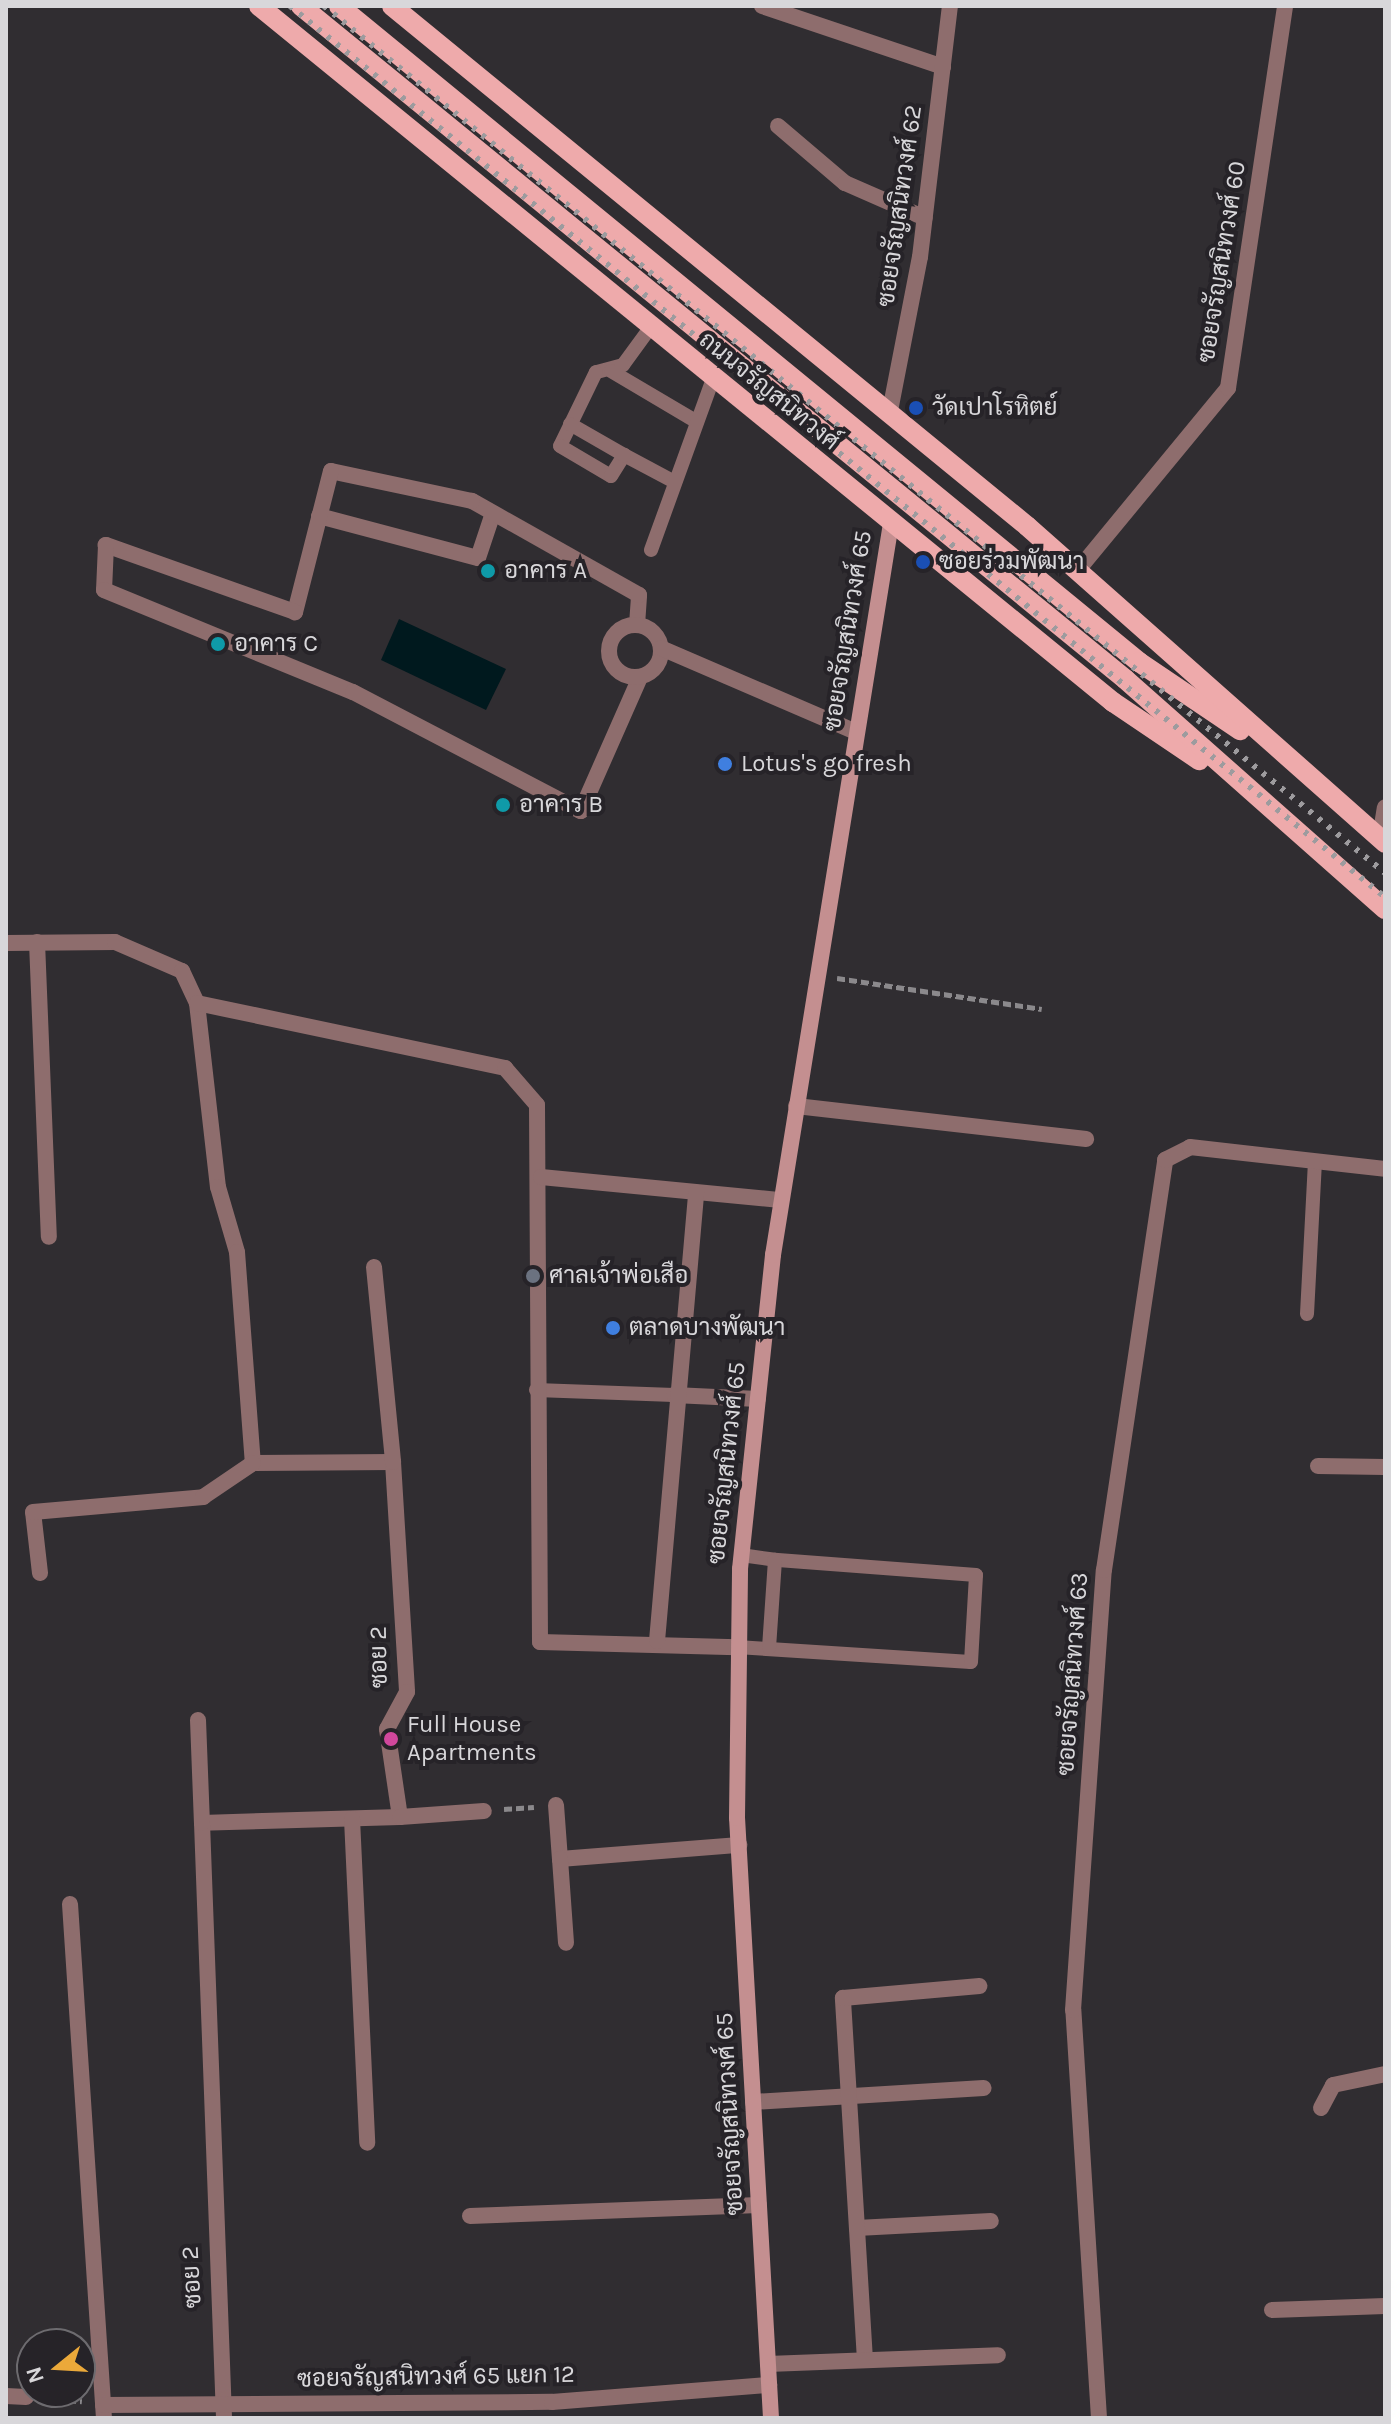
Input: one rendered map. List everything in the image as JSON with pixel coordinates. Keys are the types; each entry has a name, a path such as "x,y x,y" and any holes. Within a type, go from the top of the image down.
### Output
{"main road":[{"name":"ถนนจรัญสนิทวงศ์","path":"259,6 650,328 1113,702 1259,800"},
{"name":"ถนนจรัญสนิทวงศ์","path":"301,6 1125,679 1385,909"},
{"name":"ถนนจรัญสนิทวงศ์","path":"339,6 1139,662 1287,762"},
{"name":"ถนนจรัญสนิทวงศ์","path":"392,6 890,411 1078,570 1287,762 1382,840"}],"street":[{"path":"762,6 943,67"},
{"name":"ซอยจรัญสนิทวงศ์ 62","path":"890,411 925,218 950,6"},
{"name":"ซอยจรัญสนิทวงศ์ 60","path":"1078,570 1228,388 1285,6"},
{"path":"778,126 845,183 925,218"},
{"path":"637,625 639,595 472,501 331,471 295,612 106,545 104,590 353,692 581,811 640,677 658,663 661,648 654,633 637,625 620,629 609,653 617,669 640,677"},
{"path":"319,516 478,558 493,513"},
{"name":"ซอยจรัญสนิทวงศ์ 65","path":"771,2418 739,1845 737,1647 741,1555 781,1200 891,523"},
{"path":"661,648 856,732"},
{"path":"1382,840 1385,807"},
{"path":"37,942 49,1237"},
{"path":"6,943 115,942 182,971 197,1003 218,1187 237,1252 253,1463"},
{"path":"197,1003 505,1068 537,1105 541,1177 536,1390 540,1642 657,1641 737,1647"},
{"path":"796,1106 1086,1139"},
{"name":"ซอยจรัญสนิทวงศ์ 63","path":"1099,2418 1073,2010 1104,1570 1165,1160 1190,1147 1385,1169"},
{"path":"541,1177 781,1200"},
{"path":"657,1641 674,1395 696,1193"},
{"name":"ซอย 2","path":"374,1267 393,1462 407,1692 387,1729 400,1817"},
{"path":"674,1395 758,1399"},
{"path":"40,1573 33,1512 203,1497 253,1463 393,1462"},
{"path":"1318,1466 1385,1467"},
{"name":"ซอย 2","path":"198,1720 223,2411"},
{"path":"556,1805 566,1943"},
{"path":"202,1823 400,1817 484,1811"},
{"path":"352,1819 367,2143"},
{"path":"560,1859 739,1845"},
{"path":"70,1904 103,2408"},
{"path":"865,2360 843,1998 979,1986"},
{"path":"1321,2108 1333,2085 1385,2074"},
{"path":"753,2102 984,2088"},
{"path":"470,2216 759,2205"},
{"path":"857,2228 991,2221"},
{"path":"1272,2310 1385,2306"},
{"path":"768,2364 998,2355"},
{"name":"ซอยจรัญสนิทวงศ์ 65 แยก 12","path":"103,2408 413,2410 769,2385"}],"lane":[{"path":"611,371 650,328"},
{"path":"624,455 611,476 560,446 596,372 611,371 694,420"},
{"path":"651,550 694,420 713,379"},
{"path":"570,424 673,481"},
{"path":"1307,1314 1315,1161"},
{"path":"536,1390 674,1395"},
{"path":"737,1647 971,1662 976,1575 741,1555"},
{"path":"769,1648 775,1560"}],"path":[{"path":"816,975 1042,1009"},
{"path":"484,1811 556,1805"}],"water":[{"path":"399,619 506,669 486,710 381,660"}],"railway":[{"path":"290,6 1385,897"},
{"path":"324,6 1385,873"}],"place":[{"name":"วัดเปาโรหิตย์","path":"916,408"},
{"name":"ซอยร่วมพัฒนา","path":"923,562"},
{"name":"อาคาร A","path":"488,571"},
{"name":"อาคาร C","path":"218,644"},
{"name":"Lotus's go fresh","path":"725,764"},
{"name":"อาคาร B","path":"503,805"},
{"name":"ศาลเจ้าพ่อเสือ","path":"533,1276"},
{"name":"ตลาดบางพัฒนา","path":"613,1328"},
{"name":"Full House Apartments","path":"391,1739"}]}
